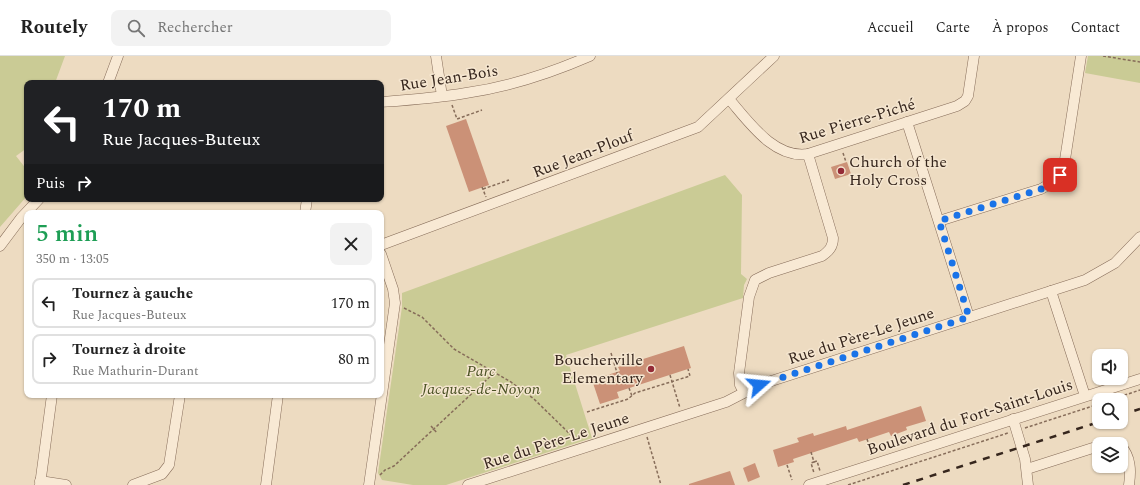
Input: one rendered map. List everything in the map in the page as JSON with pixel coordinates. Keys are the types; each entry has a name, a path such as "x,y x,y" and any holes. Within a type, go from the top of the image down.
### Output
{"street":[{"path":"109,80 118,56"},
{"path":"436,56 446,99"},
{"name":"Rue Jean-Bois","path":"384,102 446,99 505,85 554,70 590,56"},
{"name":"Rue Jean-Plouf","path":"384,244 691,130 703,123 774,56"},
{"name":"Rue Pierre-Piché","path":"729,99 766,139 781,150 791,154 808,154 957,106 965,101 969,91 974,56"},
{"path":"939,221 1041,189 1052,183 1060,175 1064,166 1081,56"},
{"path":"907,122 969,317"},
{"path":"744,392 740,385 739,373 749,297 755,280 764,275 822,256 828,252 833,244 833,238 808,154"},
{"path":"29,210 36,202"},
{"path":"0,246 24,215"},
{"name":"Rue du Père-Le Jeune","path":"468,485 726,402 754,387 1085,280 1104,270 1124,255 1140,237"},
{"path":"384,263 393,289 395,304 384,381"},
{"path":"1051,292 1085,396"},
{"name":"Boulevard du Fort-Saint-Louis","path":"809,485 1140,378"},
{"path":"52,398 40,483 66,485"},
{"path":"133,485 162,474 169,465 180,398"},
{"path":"266,485 278,398"},
{"path":"369,485 381,398"},
{"path":"1013,419 1027,469 1028,485"},
{"path":"1027,469 1092,448"},
{"path":"1128,459 1130,465 1129,485"}],"path":[{"path":"1103,56 1140,62"},
{"path":"446,99 458,122"},
{"path":"457,119 482,110"},
{"path":"842,149 846,162"},
{"path":"487,200 483,188 509,180"},
{"path":"400,306 422,317 454,348 495,372 534,399 580,443"},
{"path":"611,353 618,376"},
{"path":"587,412 628,399 632,396 690,376 688,369"},
{"path":"378,478 385,470 394,466 434,430 495,372"},
{"path":"670,375 681,410"},
{"path":"629,388 632,396"},
{"path":"1128,394 1140,390"},
{"name":"Boulevard du Fort-Saint-Louis","path":"1027,427 1092,406"},
{"path":"431,426 438,433"},
{"path":"646,434 661,485"},
{"name":"Boulevard du Fort-Saint-Louis","path":"848,485 1004,434"},
{"path":"867,439 872,454"},
{"path":"811,452 814,462 811,463 814,473"},
{"path":"814,462 817,461 820,471"},
{"path":"787,465 792,480"}],"green space":[{"path":"0,56 65,56 56,80 24,80 24,150 16,156 24,166 24,199 0,227"},
{"path":"1088,56 1140,56 1140,83 1085,73"},
{"name":"Parc Jacques-de-Noyon","path":"725,175 742,195 741,274 747,279 744,285 743,298 566,355 592,438 446,485 413,485 382,480 378,473 402,307 402,293"}],"building":[{"path":"466,119 489,185 469,192 446,126"},
{"name":"Church of the Holy Cross","path":"847,162 851,174 835,179 831,167"},
{"path":"684,346 691,368 617,392 619,398 600,404 592,380 620,371 618,367"},
{"path":"921,406 926,421 906,427 907,430 891,436 889,432 859,442 857,438 793,459 794,462 778,467 773,450 799,442 797,438 813,433 814,436 846,426 847,430"},
{"path":"755,463 760,477 748,482 743,468"},
{"path":"730,471 735,485 689,485 689,484"}],"railway":[{"path":"1128,413 1140,409"},
{"path":"903,485 1092,424"}],"place":[{"name":"Church of the Holy Cross","path":"841,171"},
{"name":"Boucherville Elementary","path":"651,369"}],"route":[{"path":"759,385 969,317 939,221 1041,189 1052,183 1060,175"}]}
